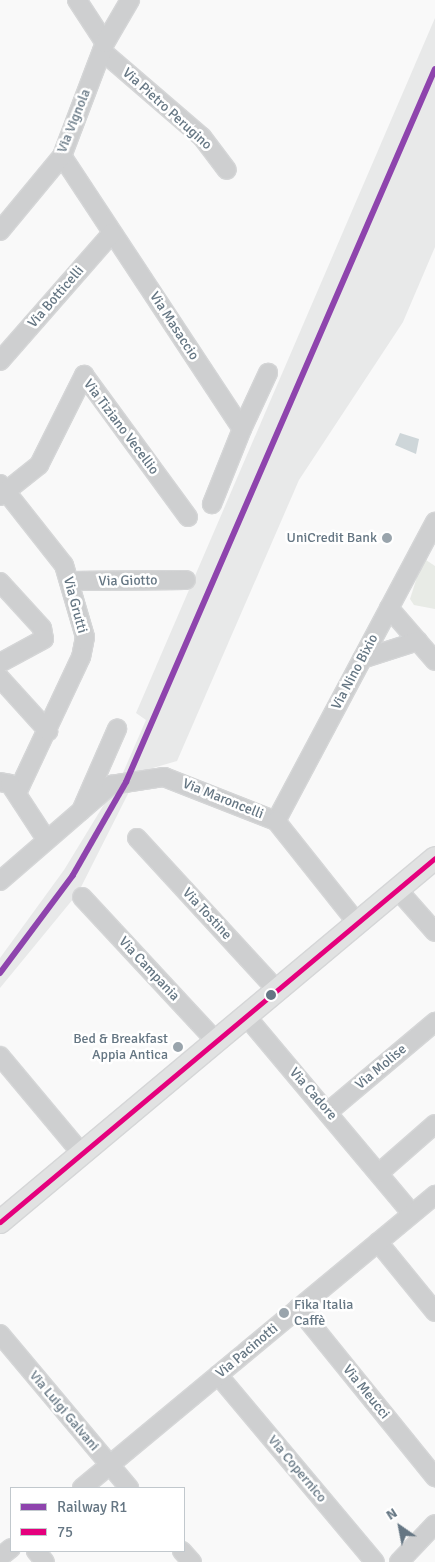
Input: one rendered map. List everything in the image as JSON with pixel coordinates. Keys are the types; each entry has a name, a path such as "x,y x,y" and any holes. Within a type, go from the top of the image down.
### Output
{"main road":[{"path":"0,1222 435,858"}],"street":[{"name":"Via Pietro Perugino","path":"77,0 103,47 202,137 227,170"},
{"name":"Via Vignola","path":"0,231 62,156 103,47 130,0"},
{"name":"Via Masaccio","path":"62,156 242,430"},
{"name":"Via Botticelli","path":"0,361 112,232"},
{"path":"212,504 242,430 268,373"},
{"name":"Via Tiziano Vecellio","path":"2,491 39,465 84,375 188,517"},
{"name":"Via Grutti","path":"2,491 64,565 85,637 81,658 17,793"},
{"name":"Via Nino Bixio","path":"276,821 435,522"},
{"name":"Via Giotto","path":"70,581 186,580"},
{"path":"0,582 42,628 44,639 0,663"},
{"path":"389,608 435,661"},
{"path":"362,659 418,641"},
{"path":"0,678 48,731"},
{"path":"81,811 117,729"},
{"name":"Via Maroncelli","path":"0,881 46,839 111,785 164,777 276,821 357,923"},
{"path":"0,782 10,784 46,839"},
{"name":"Via Tostine","path":"137,838 276,990"},
{"path":"397,889 435,932"},
{"name":"Via Campania","path":"82,897 216,1042"},
{"name":"Via Cadore","path":"246,1016 412,1214"},
{"name":"Via Molise","path":"328,1112 435,1022"},
{"path":"0,1056 82,1154"},
{"path":"379,1173 432,1131"},
{"name":"Via Pacinotti","path":"83,1487 435,1195"},
{"path":"378,1242 435,1312"},
{"name":"Via Meucci","path":"298,1308 435,1476"},
{"name":"Via Luigi Galvani","path":"0,1334 128,1487"},
{"name":"Via Copernico","path":"218,1376 375,1562"},
{"path":"399,1562 435,1524"},
{"path":"37,1552 45,1562"},
{"path":"183,1552 192,1562"}],"shaded area":[{"path":"435,18 435,247 403,322 299,480 177,761 139,772 78,893 0,988 0,958 64,870 122,775 146,720 136,713"},
{"path":"400,433 419,439 416,454 395,445"},
{"path":"423,558 435,566 435,609 414,605 410,599"}],"rail line":[{"name":"R1","path":"0,973 73,875 126,782 435,69"}],"transit line":[{"name":"75","path":"0,1222 435,858"}],"place":[{"name":"UniCredit Bank","path":"387,538"},
{"name":"Bed & Breakfast Appia Antica","path":"178,1047"},
{"name":"Fika Italia Caffè","path":"284,1313"}]}
